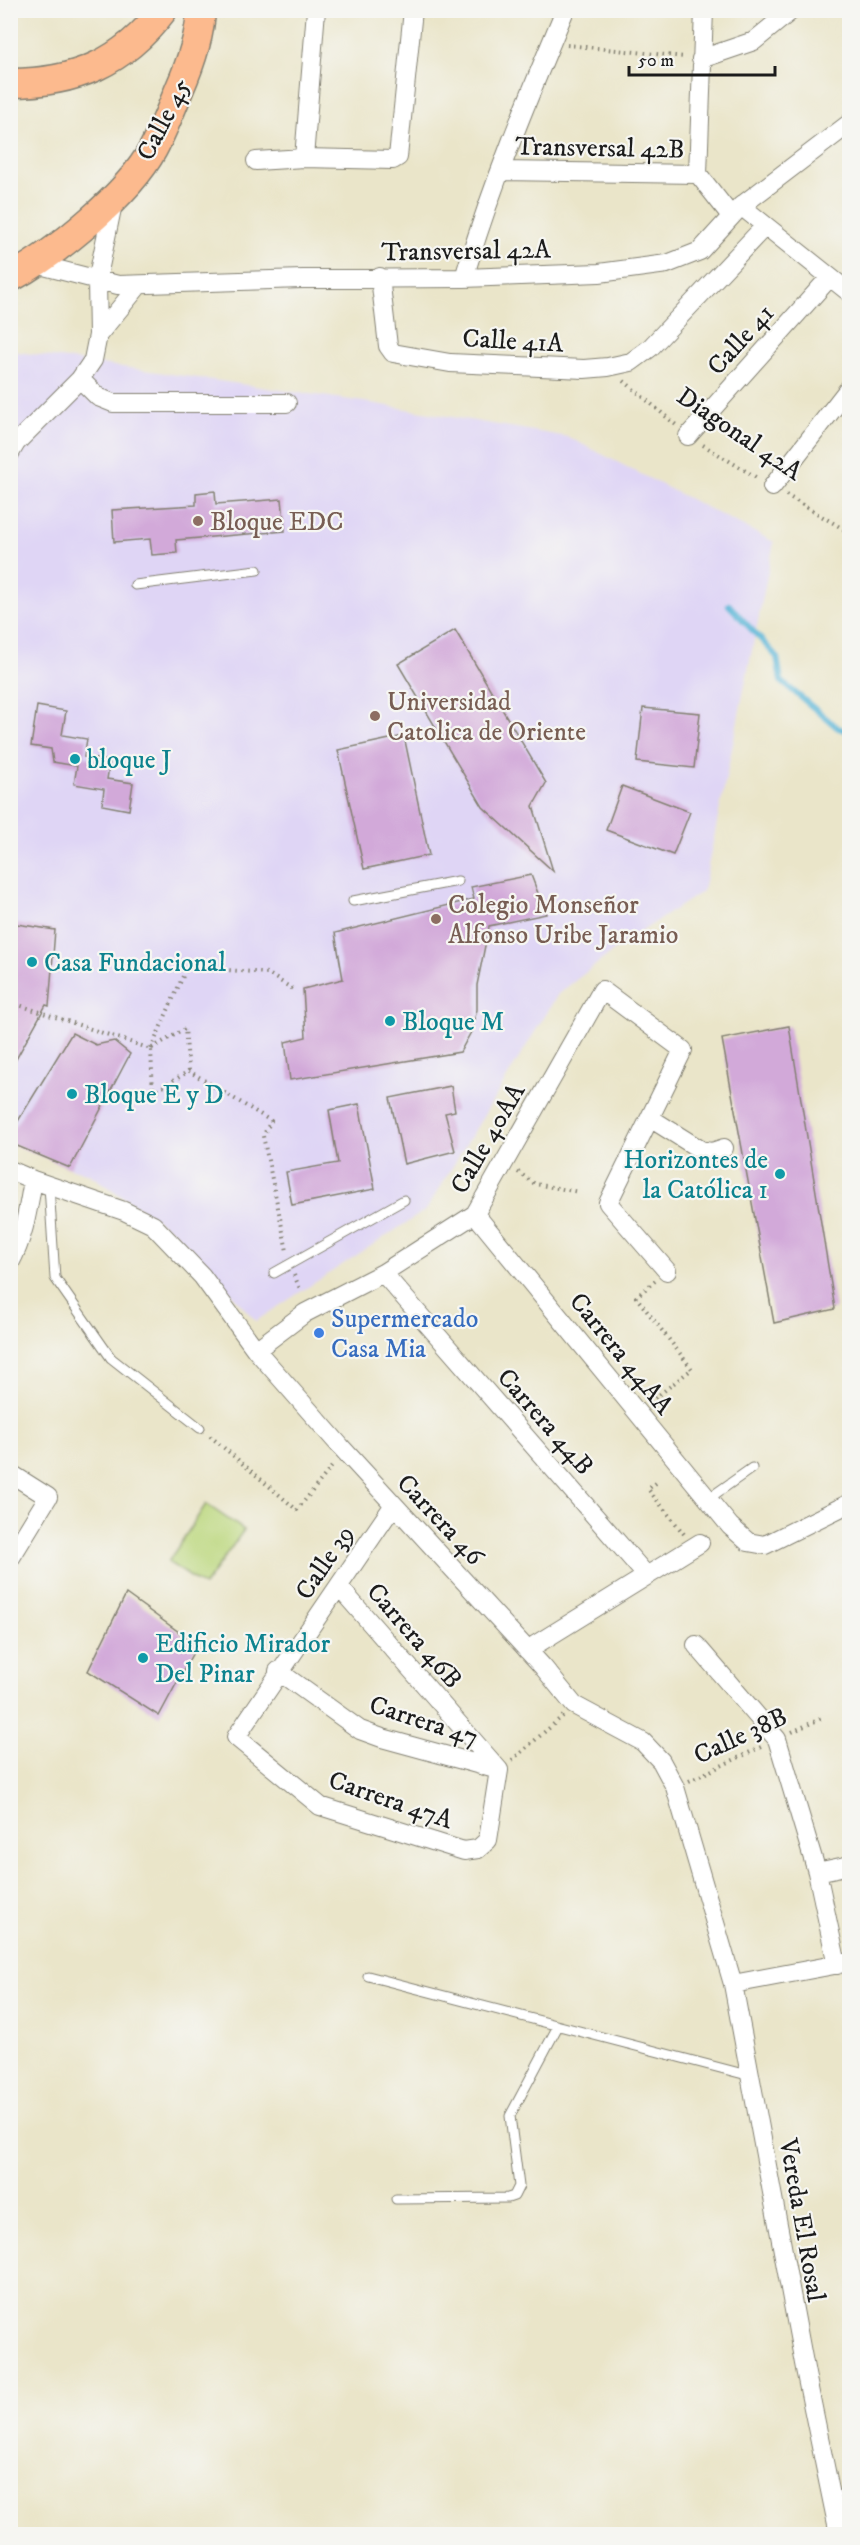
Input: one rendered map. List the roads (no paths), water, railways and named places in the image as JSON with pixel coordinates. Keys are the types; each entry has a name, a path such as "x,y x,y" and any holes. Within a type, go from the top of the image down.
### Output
{"main road":[{"path":"10,83 53,82 90,71 122,52 163,10"},
{"name":"Calle 45","path":"10,278 36,264 114,199 152,151 191,61 201,24 201,10"}],"street":[{"path":"304,158 316,10"},
{"path":"256,161 304,158 393,160 398,157 413,10"},
{"path":"464,278 477,232 566,10"},
{"path":"704,10 698,174 736,211 765,226 849,293"},
{"path":"701,59 754,41 792,10"},
{"name":"Transversal 42A","path":"36,264 97,281 118,285 139,285 599,273 667,264 700,251 736,211 846,130"},
{"name":"Transversal 42B","path":"502,171 698,174"},
{"path":"10,453 16,442 80,380 93,360 98,335 97,281 114,199"},
{"name":"Calle 41A","path":"380,277 388,346 393,353 450,363 584,369 608,367 631,362 650,348 765,226"},
{"name":"Calle 41","path":"688,436 830,277"},
{"path":"98,335 139,285"},
{"path":"80,380 98,398 113,403 287,403"},
{"path":"772,487 849,387"},
{"name":"Calle 40AA","path":"256,1350 305,1313 383,1272 475,1214 602,990 683,1050 650,1118"},
{"path":"667,1271 608,1203 650,1118 701,1150 712,1152 724,1148"},
{"name":"Carrera 46","path":"10,1170 124,1211 153,1225 202,1276 256,1350 393,1506 527,1650 574,1705 643,1742 660,1761 675,1787 733,1984"},
{"path":"10,1263 17,1250 27,1215 41,1183"},
{"name":"Carrera 44AA","path":"475,1214 730,1526 748,1542 765,1545 849,1503"},
{"name":"Carrera 44B","path":"383,1272 646,1575"},
{"path":"10,1473 48,1497 10,1559"},
{"name":"Calle 39","path":"236,1737 278,1671 339,1587 393,1506"},
{"path":"527,1650 697,1545"},
{"name":"Carrera 46B","path":"339,1587 499,1770"},
{"path":"696,1646 777,1739 843,1964 733,1984"},
{"name":"Carrera 47","path":"278,1671 360,1730 499,1770"},
{"name":"Carrera 47A","path":"236,1737 320,1806 464,1851 478,1849 488,1840 499,1770"},
{"path":"817,1872 849,1865"},
{"name":"Vereda El Rosal","path":"733,1984 806,2374 839,2535"}],"lane":[{"path":"135,585 257,570"},
{"path":"353,902 458,881"},
{"path":"41,1183 55,1278 111,1358 200,1428"},
{"path":"274,1272 404,1200"},
{"path":"708,1499 752,1468"},
{"path":"368,1976 751,2076"},
{"path":"396,2199 508,2198 513,2196 519,2186 510,2116 558,2026"}],"waterway":[{"path":"729,605 777,657 781,681 838,728 850,732"}],"place":[{"name":"Bloque EDC","path":"198,521"},
{"name":"Universidad Catolica de Oriente","path":"375,716"},
{"name":"bloque J","path":"75,759"},
{"name":"Colegio Monseñor Alfonso Uribe Jaramio","path":"436,919"},
{"name":"Casa Fundacional","path":"32,962"},
{"name":"Bloque M","path":"390,1021"},
{"name":"Bloque E y D","path":"72,1094"},
{"name":"Horizontes de la Católica 1","path":"780,1174"},
{"name":"Supermercado Casa Mia","path":"319,1333"},
{"name":"Edificio Mirador Del Pinar","path":"143,1658"}]}
